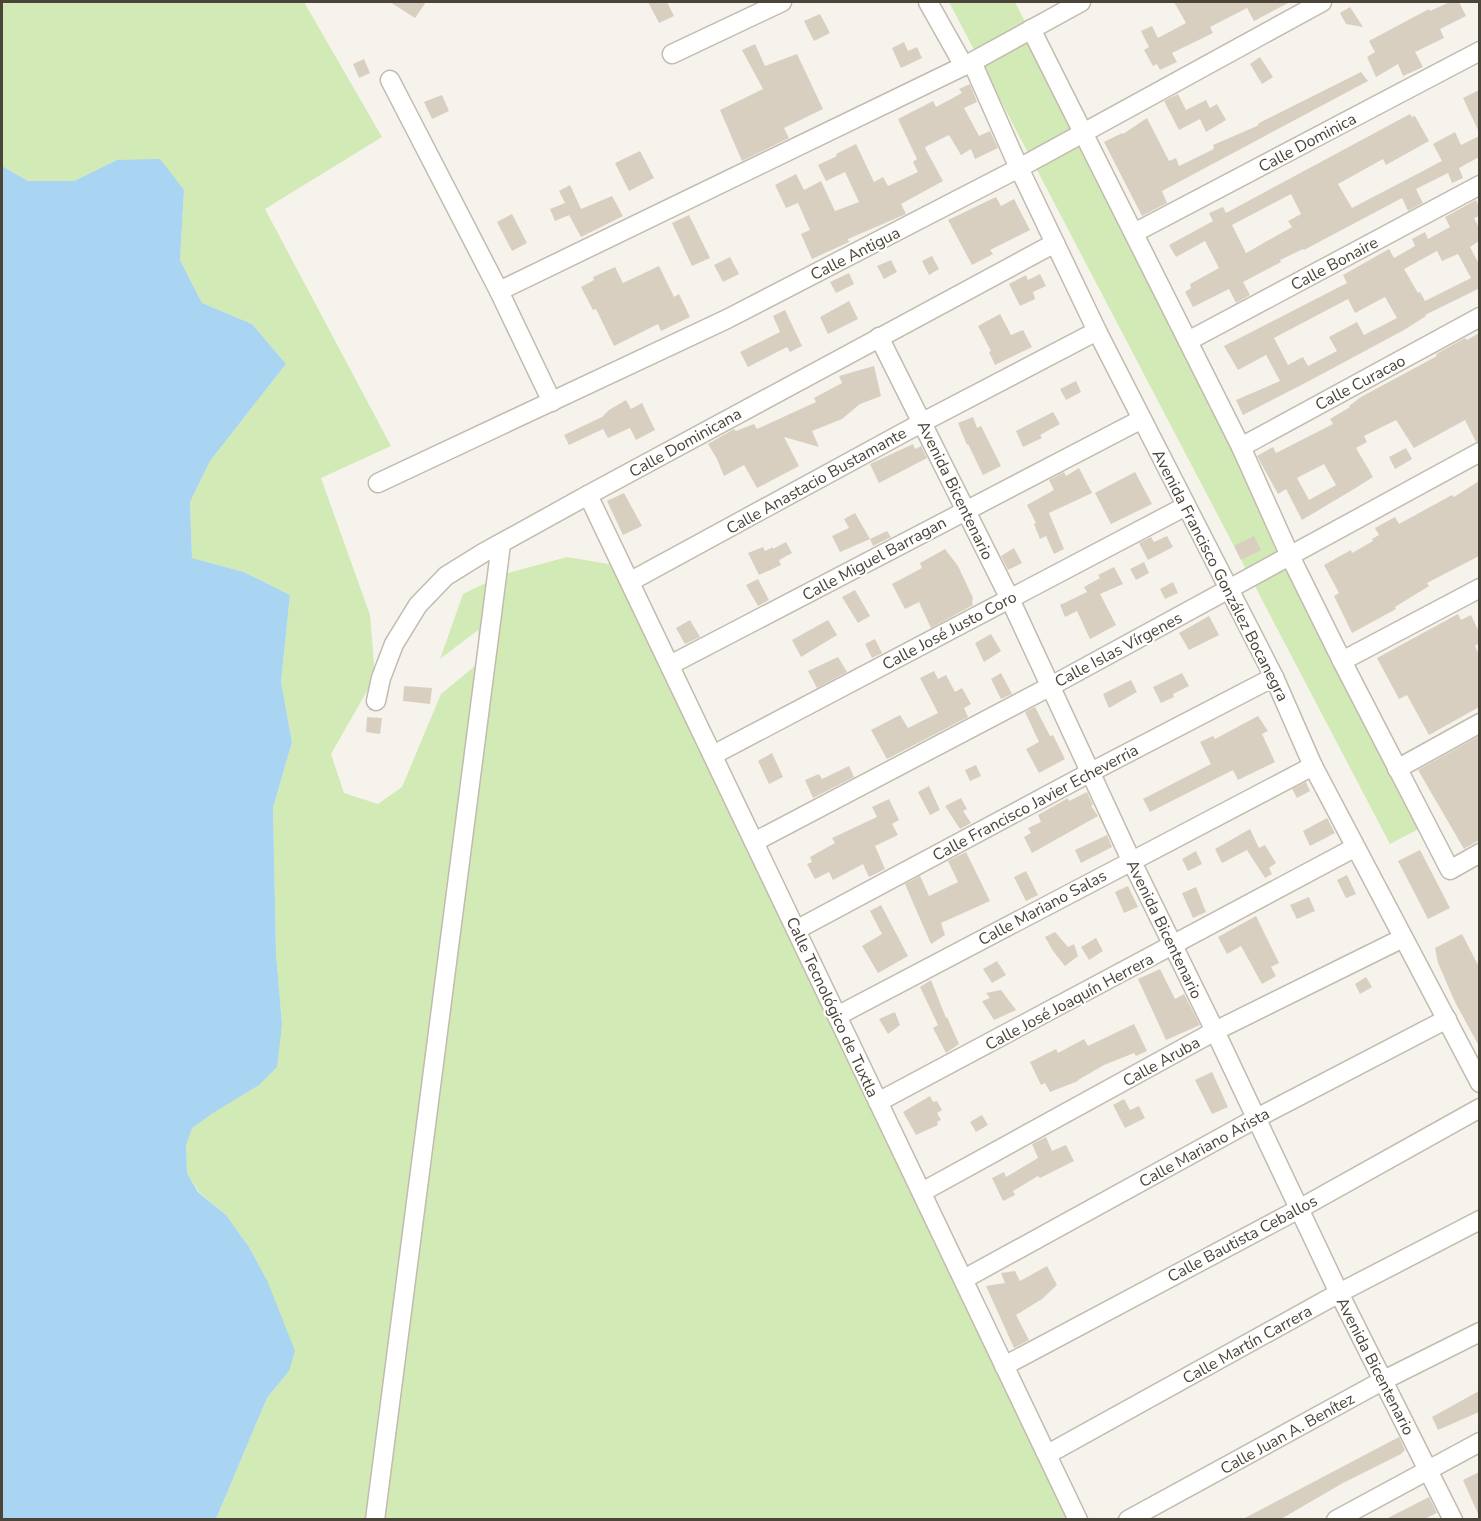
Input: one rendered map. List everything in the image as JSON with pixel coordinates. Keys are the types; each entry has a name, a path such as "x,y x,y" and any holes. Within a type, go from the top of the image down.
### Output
{"street":[{"path":"672,54 782,2"},
{"name":"Avenida Francisco González Bocanegra","path":"928,2 968,64 1096,331 1274,677 1312,766 1479,1083"},
{"path":"499,291 968,64 1081,2"},
{"name":"Calle Antigua","path":"378,483 727,319 1019,168 1322,2"},
{"path":"1031,29 1241,447 1290,556 1342,661 1450,870 1479,854"},
{"name":"Calle Dominica","path":"1134,233 1479,51"},
{"path":"390,80 499,291 552,402"},
{"name":"Calle Bonaire","path":"1188,341 1479,185"},
{"name":"Calle Dominicana","path":"376,700 381,678 394,644 418,605 446,576 588,495 1055,243"},
{"name":"Calle Curacao","path":"1241,447 1479,317"},
{"name":"Calle Anastacio Bustamante","path":"631,581 1096,331"},
{"name":"Avenida Bicentenario","path":"879,337 1009,597 1131,860 1339,1293 1453,1520"},
{"name":"Calle Miguel Barragan","path":"669,665 1142,419"},
{"name":"Calle Islas Vírgenes","path":"754,842 1051,686 1479,452"},
{"name":"Calle Tecnológico de Tuxtla","path":"588,495 1078,1520"},
{"name":"Calle José Justo Coro","path":"713,755 1009,597 1186,506"},
{"path":"375,1520 501,544"},
{"path":"1342,661 1479,588"},
{"name":"Calle Francisco Javier Echeverria","path":"796,930 1274,677"},
{"path":"1397,769 1479,723"},
{"name":"Calle Mariano Salas","path":"837,1016 1312,766"},
{"name":"Calle José Joaquín Herrera","path":"878,1102 1354,848"},
{"name":"Calle Aruba","path":"922,1192 1215,1031 1403,938"},
{"name":"Calle Mariano Arista","path":"964,1279 1255,1119 1447,1020"},
{"name":"Calle Bautista Ceballos","path":"1004,1365 1299,1209 1479,1108"},
{"name":"Calle Martín Carrera","path":"1047,1454 1339,1293 1479,1220"},
{"name":"Calle Juan A. Benítez","path":"1128,1520 1382,1381 1479,1332"},
{"path":"1336,1520 1479,1442"}],"green space":[{"path":"2,2 304,2 382,137 265,209 391,446 321,478 370,615 375,677 331,754 344,793 378,804 402,787 441,694 481,661 478,630 440,659 463,594 504,574 567,557 615,565 1069,1519 216,1519 267,1398 289,1371 267,1280 249,1247 226,1215 199,1192 187,1173 186,1145 191,1128 213,1113 282,1024 276,953 273,808 292,742 281,682 290,595 244,572 192,558 190,502 210,461 286,364 252,324 202,303 180,260 184,190 117,160 74,181 28,181 2,166"},
{"path":"949,2 1015,2 1432,822 1390,844"}],"water":[{"path":"160,159 184,190 180,260 202,303 252,324 286,364 210,461 190,502 192,558 244,572 290,595 281,682 292,742 273,808 276,953 282,1024 277,1067 259,1085 192,1128 186,1145 187,1173 198,1192 226,1215 249,1247 267,1280 295,1351 289,1371 267,1398 216,1519 2,1519 2,166 28,181 74,181 117,160"}],"building":[{"path":"390,2 426,2 415,18"},
{"path":"648,2 667,2 674,16 659,23"},
{"path":"1174,2 1290,2 1254,21 1247,8 1210,27 1213,33 1172,53 1177,62 1160,70 1157,64 1153,66 1144,50 1149,47 1141,31 1152,26 1158,38 1186,23"},
{"path":"1450,2 1459,2 1466,16 1440,29 1444,38 1415,52 1423,67 1403,76 1398,64 1376,77 1367,57 1375,52 1369,41 1429,9 1430,11"},
{"path":"1350,7 1363,27 1346,24 1340,13"},
{"path":"820,14 830,33 814,41 804,21"},
{"path":"904,42 908,51 917,47 922,58 901,68 892,48"},
{"path":"755,44 765,66 797,54 823,109 784,128 789,138 742,161 720,110 763,89 742,50"},
{"path":"1260,57 1273,77 1262,84 1250,64"},
{"path":"364,59 370,73 359,78 353,64"},
{"path":"1361,72 1368,81 1162,191 1167,203 1142,216 1104,142 1123,134 1147,118 1169,161 1176,158 1179,166 1212,150 1213,145 1257,126"},
{"path":"970,84 977,102 964,108 979,136 990,131 998,148 975,159 971,149 961,155 949,135 927,146 925,148 943,181 901,204 906,214 848,239 849,242 812,259 801,234 810,230 798,203 786,208 775,185 796,174 804,190 821,181 835,211 859,202 845,172 826,181 818,165 856,144 874,182 883,177 888,186 918,172 913,162 917,159 898,119 933,101 936,107 962,93 959,89"},
{"path":"1479,90 1479,132 1463,98"},
{"path":"1178,94 1186,110 1206,100 1210,108 1217,104 1226,120 1206,132 1200,119 1179,130 1164,101"},
{"path":"442,95 449,111 432,119 424,102"},
{"path":"1410,114 1412,117 1415,116 1429,141 1386,165 1383,159 1338,184 1352,208 1442,161 1433,144 1455,132 1461,145 1479,136 1479,157 1459,168 1463,178 1452,183 1448,173 1416,189 1423,203 1408,211 1402,198 1304,250 1280,260 1281,262 1243,282 1250,295 1236,303 1229,289 1193,307 1185,292 1191,288 1190,284 1219,268 1205,241 1176,257 1169,245 1213,221 1209,213 1223,207 1226,213","holes":["1291,194 1301,214 1288,221 1292,227 1246,253 1232,225"]},
{"path":"640,151 654,178 629,191 615,163"},
{"path":"570,185 581,209 612,196 623,216 581,237 569,215 555,221 550,209 565,203 559,191"},
{"path":"996,197 1001,206 1014,199 1030,230 990,250 993,254 972,265 948,220"},
{"path":"1476,200 1479,216 1474,218 1479,228 1479,241 1470,247 1479,264 1479,292 1478,289 1425,315 1404,330 1243,415 1236,400 1280,381 1266,355 1238,370 1224,346 1347,283 1343,275 1389,249 1394,258 1415,246 1412,239 1425,232 1428,239 1450,227 1445,217","holes":["1437,251 1442,261 1458,254 1471,278 1425,301 1404,269","1385,297 1397,318 1364,335 1357,322 1329,337 1337,351 1308,366 1303,357 1288,365 1274,338 1348,299 1355,313"]},
{"path":"512,214 527,243 512,251 497,222"},
{"path":"689,215 710,258 692,266 672,223"},
{"path":"932,256 939,269 929,275 922,261"},
{"path":"730,257 739,274 723,282 714,265"},
{"path":"891,260 897,272 884,279 877,266"},
{"path":"659,266 674,297 679,294 690,317 661,331 658,324 614,346 596,309 593,310 581,287 594,280 593,277 615,267 623,283"},
{"path":"849,273 854,284 836,293 830,282"},
{"path":"1040,274 1046,286 1033,292 1035,299 1020,306 1009,284 1026,275 1028,280"},
{"path":"849,301 858,319 828,334 820,317"},
{"path":"785,310 802,346 790,352 787,347 748,367 740,352 780,332 773,316"},
{"path":"1000,314 1011,335 1023,330 1032,347 995,365 989,352 991,351 978,326"},
{"path":"1479,333 1479,441 1476,442 1465,420 1414,448 1396,420 1364,436 1367,442 1356,448 1373,477 1302,520 1286,489 1278,494 1257,456 1273,447 1276,453 1333,424 1330,419 1361,397 1437,356 1436,354 1465,338 1467,340","holes":["1324,464 1336,485 1309,500 1297,478"]},
{"path":"874,366 881,396 860,404 842,419 812,431 819,447 784,437 799,466 757,488 744,465 724,476 708,444 734,429 736,431 754,424 757,429 816,402 814,398 842,383 839,376"},
{"path":"1076,381 1081,392 1066,400 1060,389"},
{"path":"626,400 631,409 642,403 655,430 636,440 630,428 608,438 603,429 569,445 564,435 602,417"},
{"path":"1053,412 1060,424 1040,435 1042,438 1023,447 1016,431"},
{"path":"973,417 977,428 981,426 1001,466 983,475 958,423"},
{"path":"913,444 915,449 921,446 927,458 879,483 870,464"},
{"path":"1406,448 1412,459 1395,469 1389,457"},
{"path":"1079,468 1092,493 1049,513 1064,549 1054,554 1046,536 1040,539 1034,524 1036,523 1027,505 1054,490 1049,480 1064,472 1066,476"},
{"path":"1135,472 1152,504 1111,524 1095,493"},
{"path":"1479,481 1479,556 1427,583 1429,586 1395,607 1396,609 1352,633 1334,596 1339,593 1324,565 1373,541 1372,539 1379,535 1375,528 1395,517 1399,524 1452,495 1454,497"},
{"path":"624,493 642,526 623,535 607,501"},
{"path":"855,513 870,539 840,552 832,536 849,528 844,519"},
{"path":"887,531 891,537 873,546 870,539"},
{"path":"1167,536 1173,547 1148,560 1139,543 1151,537 1154,542"},
{"path":"1254,536 1261,550 1241,560 1234,546"},
{"path":"786,542 792,553 779,560 781,565 759,575 748,553 763,547 765,551 773,547 773,549"},
{"path":"1014,548 1022,563 1008,570 1001,556"},
{"path":"945,549 958,566 973,598 973,605 931,628 919,602 905,609 892,584 922,568 920,563"},
{"path":"1144,562 1149,573 1136,580 1130,569"},
{"path":"1114,567 1123,584 1100,594 1116,625 1090,639 1077,611 1065,617 1060,605 1087,592 1084,587 1100,578 1098,575"},
{"path":"758,579 769,600 758,606 746,585"},
{"path":"1173,582 1178,593 1165,599 1160,589"},
{"path":"855,590 870,616 858,623 842,597"},
{"path":"1458,614 1461,620 1471,615 1479,632 1479,643 1475,646 1479,655 1479,707 1429,735 1407,695 1399,699 1377,658"},
{"path":"1209,616 1219,635 1189,650 1179,633"},
{"path":"690,620 700,637 685,644 676,628"},
{"path":"828,620 837,635 801,657 792,640"},
{"path":"991,634 1001,651 984,662 975,643"},
{"path":"875,639 882,653 872,658 865,644"},
{"path":"838,657 847,672 817,688 808,671"},
{"path":"934,671 938,679 946,675 955,692 962,688 971,704 964,708 968,717 887,759 871,730 900,715 908,728 938,713 920,678"},
{"path":"1001,673 1012,694 1001,699 991,679"},
{"path":"1182,673 1189,686 1161,703 1153,687"},
{"path":"1131,680 1137,692 1109,708 1103,694"},
{"path":"404,686 432,688 430,704 403,701"},
{"path":"1035,707 1065,759 1039,773 1026,749 1039,742 1025,712"},
{"path":"1258,716 1268,731 1262,734 1275,762 1238,780 1233,770 1150,812 1143,799 1211,764 1200,742 1213,736 1215,739"},
{"path":"367,717 382,718 380,734 366,732"},
{"path":"1479,736 1479,840 1464,849 1418,770"},
{"path":"772,753 783,777 769,784 758,761"},
{"path":"976,765 981,776 970,781 965,770"},
{"path":"849,766 854,777 813,798 805,780 819,774 822,779"},
{"path":"1306,782 1310,791 1297,798 1292,789"},
{"path":"929,786 940,810 930,815 918,792"},
{"path":"1087,792 1093,805 1091,806 1098,816 1032,853 1024,837 1031,833 1028,828 1041,822 1038,815 1068,798 1069,801"},
{"path":"961,798 967,809 963,811 971,823 960,829 945,806"},
{"path":"889,799 899,820 892,824 898,835 875,846 885,869 869,877 863,864 833,880 829,872 815,879 807,864 812,862 810,857 835,843 832,838 877,817 872,807"},
{"path":"1327,818 1335,833 1310,846 1303,831"},
{"path":"1250,829 1259,848 1265,845 1276,863 1269,868 1272,874 1265,878 1247,850 1222,863 1215,849"},
{"path":"1107,835 1112,847 1081,863 1075,850"},
{"path":"1420,850 1450,908 1428,919 1398,861"},
{"path":"1196,851 1202,864 1188,871 1182,859"},
{"path":"966,852 990,901 941,923 945,935 931,944 905,884 920,876 929,896 958,882 948,861"},
{"path":"1026,871 1038,895 1026,901 1014,877"},
{"path":"1347,875 1356,894 1346,898 1337,880"},
{"path":"1128,886 1138,907 1124,913 1115,892"},
{"path":"1196,887 1206,912 1193,918 1182,893"},
{"path":"1309,897 1315,911 1297,919 1290,905"},
{"path":"881,905 908,956 878,973 862,946 882,934 870,911"},
{"path":"1256,916 1279,963 1271,967 1276,976 1262,984 1241,946 1227,954 1218,937"},
{"path":"1055,932 1068,947 1074,944 1078,956 1065,966 1045,937"},
{"path":"1462,934 1479,967 1479,1046 1455,1002 1438,963 1435,948"},
{"path":"1096,938 1103,951 1089,960 1081,947"},
{"path":"997,961 1006,975 992,983 983,969"},
{"path":"1160,969 1175,999 1184,994 1200,1025 1166,1040 1138,979"},
{"path":"1366,977 1372,987 1360,994 1355,984"},
{"path":"931,980 959,1044 946,1053 933,1028 938,1025 920,987"},
{"path":"1001,990 1016,1010 994,1020 982,1001 990,998 986,993"},
{"path":"895,1012 900,1025 888,1034 879,1019"},
{"path":"1134,1024 1147,1051 1136,1056 1134,1053 1104,1065 1078,1081 1050,1092 1045,1083 1041,1085 1030,1062 1056,1049 1058,1053 1084,1039 1088,1046"},
{"path":"1212,1072 1228,1107 1212,1114 1195,1080"},
{"path":"930,1096 933,1102 937,1101 942,1110 937,1113 941,1120 937,1122 938,1125 916,1135 903,1112"},
{"path":"1124,1099 1130,1110 1139,1106 1145,1118 1125,1128 1113,1105"},
{"path":"982,1115 988,1125 976,1132 970,1122"},
{"path":"1046,1137 1052,1151 1066,1145 1074,1161 1040,1178 1038,1176 1013,1191 1015,1195 1003,1201 992,1178 1004,1172 1006,1177 1038,1158 1032,1144"},
{"path":"1047,1266 1057,1285 1042,1299 1016,1315 1029,1340 1014,1348 986,1286 1005,1283 1001,1273 1015,1271 1020,1281"},
{"path":"1479,1391 1479,1412 1438,1430 1432,1417"},
{"path":"1399,1437 1405,1450 1401,1454 1343,1483 1279,1520 1241,1520"},
{"path":"1479,1472 1479,1516 1463,1480"},
{"path":"1429,1497 1437,1513 1422,1520 1384,1520"}]}
